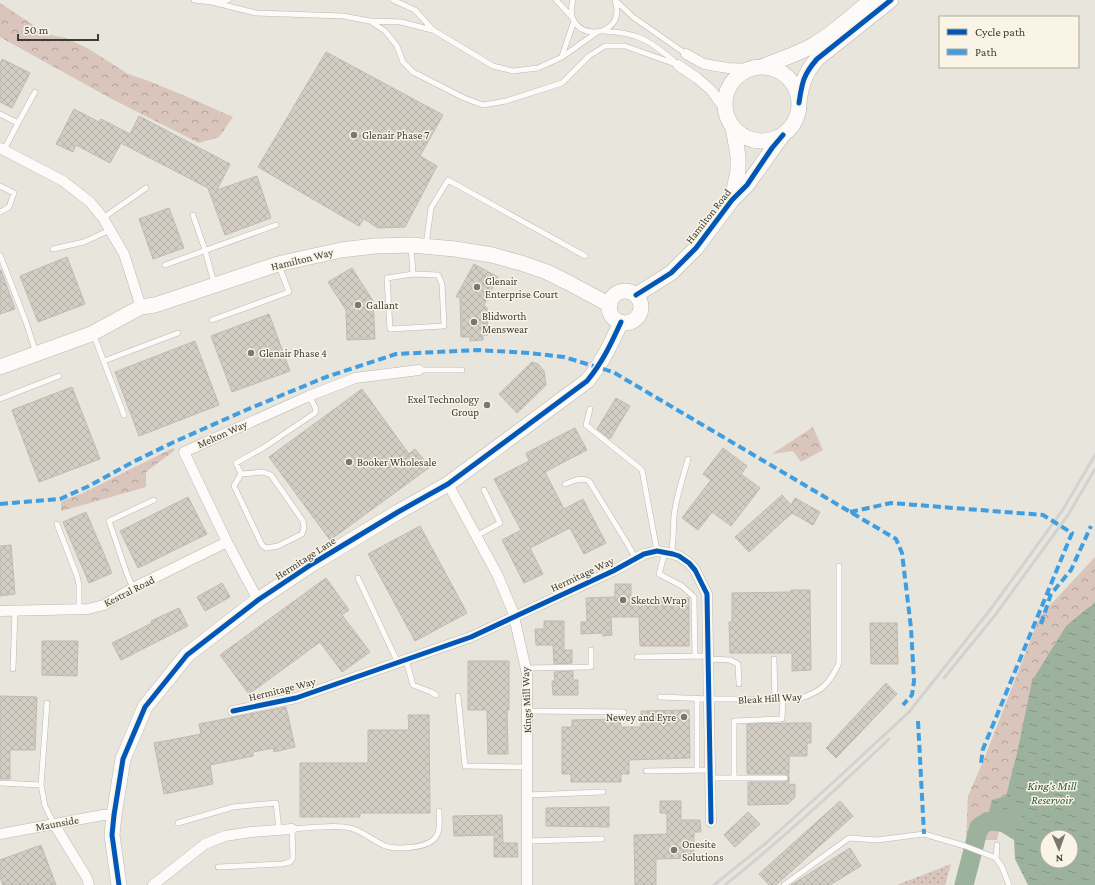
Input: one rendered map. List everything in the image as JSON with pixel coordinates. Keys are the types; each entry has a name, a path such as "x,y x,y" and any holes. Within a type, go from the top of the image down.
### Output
{"street":[{"path":"726,112 726,97 729,89 738,77 754,69 810,47 871,0"},
{"name":"Hamilton Road","path":"636,295 671,273 696,248 732,200 747,185 772,148 788,130 796,118 802,85 807,70 817,60 891,0"},
{"path":"686,54 704,64 728,68 773,69 786,76 796,88 799,103"},
{"path":"678,65 711,90 726,112"},
{"name":"Hamilton Road","path":"726,112 733,127 738,156 738,171 732,200"},
{"path":"733,127 742,135 753,140 769,140 783,135"},
{"path":"2,149 63,181 90,202 103,218 124,254 141,307"},
{"name":"Hamilton Way","path":"0,367 91,334 141,307 155,305 278,264 341,250 375,246 418,246 455,249 492,255 547,272 569,282 610,305"},
{"path":"620,292 630,292 636,295 641,305 641,311 634,320 628,323 621,322 613,317 610,312 610,305 615,296 620,292"},
{"name":"Hermitage Lane","path":"119,885 112,835 123,759 145,707 187,655 258,600 319,560 398,512 448,484 587,381 598,368 609,350 621,322"},
{"name":"Melton Way","path":"258,600 227,542 184,452 309,396 355,378 419,370"},
{"name":"Kings Mill Way","path":"448,484 498,576 514,616 526,668 527,885"},
{"name":"Kestral Road","path":"0,611 88,609 104,605 133,588 227,542"},
{"path":"664,552 679,556 689,563 696,570 707,594 711,822"},
{"name":"Hermitage Way","path":"233,712 296,698 471,637 613,571 644,554 664,552"},
{"name":"Maunside","path":"0,834 102,815 114,815"},
{"path":"54,824 90,885"},
{"path":"153,885 206,844 224,836 251,832 292,829"}],"lane":[{"path":"194,0 212,2 256,13 343,16 370,21 401,22 433,30 493,66 513,71 538,68 562,57 596,33 608,28 616,19 616,0"},
{"path":"212,2 228,0"},
{"path":"393,0 415,10 433,30"},
{"path":"556,0 573,20 584,30 596,33"},
{"path":"562,57 569,39 573,20 571,12 573,0"},
{"path":"616,0 633,17 686,54"},
{"path":"370,21 385,31 397,46 403,62 413,72 464,98 483,105 506,101 562,83 589,56 605,46 625,46 678,65"},
{"path":"602,31 621,32 636,35 658,48 678,65"},
{"path":"2,149 35,92"},
{"path":"0,114 18,123"},
{"path":"413,274 418,246 431,208 448,180 585,256"},
{"path":"0,186 14,193 9,207 0,212"},
{"path":"103,218 146,188"},
{"path":"193,215 215,286"},
{"path":"165,265 276,225"},
{"path":"53,249 84,242 110,230"},
{"path":"0,255 26,322 36,354"},
{"path":"212,320 289,292 278,264"},
{"path":"413,274 438,275 442,284 444,326 390,329 387,278 413,274"},
{"path":"104,361 178,333"},
{"path":"91,334 96,341 124,415"},
{"path":"419,370 462,370"},
{"path":"0,399 60,376"},
{"path":"241,474 236,463 263,448 315,413 316,409 309,396"},
{"path":"590,409 586,425 642,470 664,552"},
{"path":"688,459 674,516 674,533 664,552 659,574 682,586 694,597 695,656"},
{"path":"263,472 271,475 302,521 304,528 302,534 278,546 266,548 262,545 234,486 241,474 263,472"},
{"path":"565,484 579,479 589,481 636,558"},
{"path":"476,536 500,523 484,490"},
{"path":"133,588 109,521 154,500"},
{"path":"57,524 78,576 79,609"},
{"name":"Bleak Hill Way","path":"660,697 696,699 783,699 798,698 812,694 823,688 832,678 839,663 839,566"},
{"path":"358,578 413,685 436,695"},
{"path":"694,609 707,608"},
{"path":"13,669 15,611"},
{"path":"526,668 591,667 591,650"},
{"path":"637,657 695,656 730,660 738,664 739,684"},
{"path":"774,659 775,699"},
{"path":"458,696 465,766 527,767"},
{"path":"696,699 697,770"},
{"path":"734,778 734,720 782,719 783,699"},
{"path":"47,703 41,785 45,806 54,824"},
{"path":"527,711 624,712"},
{"path":"646,771 697,770 734,778 785,778"},
{"path":"0,783 41,785"},
{"path":"527,795 603,792"},
{"path":"178,824 233,808 276,803 279,830"},
{"path":"218,867 282,864 290,862 293,858 292,829 344,827 354,829 384,846 414,848 427,844 435,838 439,831 439,811"},
{"path":"784,885 849,838 877,840 924,834 971,848 996,858 1002,867 1009,885"},
{"path":"527,841 602,839"},
{"path":"996,858 997,845"}],"green space":[{"path":"0,3 47,34 66,38 89,49 128,74 190,98 233,117 219,137 199,143 110,98 0,37"},
{"path":"813,427 823,450 801,462 793,451 772,454"},
{"path":"173,448 175,450 146,472 146,487 61,511 61,501 83,493"},
{"path":"1095,557 1095,602 1089,606 1017,753 997,840 966,840 968,796 1040,616"},
{"path":"951,864 945,885 897,885"}],"water":[{"name":"King's Mill Reservoir","path":"1095,602 1095,885 1028,885 1015,859 1014,840 1001,832 985,828 992,800 1006,796 1017,753 1032,681 1066,626"}],"building":[{"name":"Glenair Phase 7","path":"326,52 443,115 420,156 437,166 405,227 378,228 364,219 359,226 258,167"},
{"path":"2,59 30,73 12,108 0,102 0,64"},
{"path":"74,109 99,122 101,119 130,134 139,116 230,164 217,190 257,176 271,218 225,235 208,188 121,143 110,163 76,145 73,152 56,144"},
{"path":"169,208 184,248 153,259 139,219"},
{"path":"67,257 85,304 38,322 20,276"},
{"path":"474,264 498,277 484,305 487,308 488,335 483,335 483,340 470,341 470,337 461,337 460,297 456,297"},
{"name":"Gallant","path":"352,268 373,301 375,339 347,340 346,310 328,282"},
{"path":"0,270 15,309 0,314"},
{"name":"Glenair Phase 4","path":"269,314 290,371 232,392 211,336"},
{"path":"195,341 219,405 139,436 115,372"},
{"path":"532,362 538,364 544,371 546,385 517,413 499,394"},
{"path":"72,387 100,459 39,482 12,410"},
{"name":"Booker Wholesale","path":"362,389 409,454 415,449 430,467 330,540 269,457"},
{"path":"616,398 630,406 610,439 597,429"},
{"path":"575,428 587,450 545,472 564,509 583,499 606,543 584,554 570,528 530,548 543,574 524,583 502,540 521,530 494,479 529,461 526,453"},
{"path":"723,448 747,466 741,474 760,488 731,526 712,512 698,530 682,518 711,480 703,474"},
{"path":"782,495 791,505 795,498 820,512 813,525 792,513 749,552 735,537"},
{"path":"188,497 207,534 138,568 120,531"},
{"path":"86,512 112,573 89,583 63,522"},
{"path":"420,526 467,613 415,641 368,554"},
{"path":"11,545 15,594 0,596 0,546"},
{"path":"326,578 349,610 342,615 370,652 342,672 320,642 249,694 220,655"},
{"path":"222,583 230,597 205,611 197,597"},
{"path":"615,584 631,584 631,599 689,598 689,646 640,646 639,617 611,617 612,635 603,636 602,633 581,634 581,622 587,622 586,598 615,597"},
{"path":"791,590 810,590 811,670 792,671 792,653 730,653 729,622 732,622 732,593 791,592"},
{"path":"179,608 188,626 121,660 112,643 152,623 151,621"},
{"path":"544,621 564,621 564,650 572,650 572,663 554,664 553,645 536,645 535,629 544,629"},
{"path":"870,623 897,623 898,664 871,664"},
{"path":"42,641 78,641 77,676 42,675"},
{"path":"468,661 509,661 509,710 507,710 508,754 488,754 487,710 468,710"},
{"path":"573,671 573,680 578,680 578,695 553,695 552,681 555,681 554,672"},
{"path":"886,683 897,694 836,758 826,748"},
{"path":"0,696 37,697 35,750 10,750 10,779 0,779"},
{"path":"286,707 295,747 274,752 273,748 253,752 253,756 210,765 213,784 164,794 154,743 201,734 199,724"},
{"path":"689,710 690,758 629,760 629,774 621,774 621,782 571,782 571,774 562,774 562,727 572,727 572,720 620,719 621,727 641,727 641,711"},
{"path":"408,715 429,715 430,813 360,813 360,817 300,817 300,763 368,763 368,730 409,730"},
{"path":"811,723 811,743 807,743 807,756 789,756 789,778 785,774 748,774 747,724"},
{"path":"789,778 789,785 795,784 795,797 788,804 748,805 748,782 785,782"},
{"path":"660,801 681,801 681,820 700,820 701,832 694,832 694,858 656,859 656,885 635,885 634,835 667,834 667,813 660,813"},
{"path":"840,801 853,816 776,885 769,885 759,874"},
{"path":"609,807 609,827 546,826 546,808"},
{"path":"748,812 760,824 735,847 724,835"},
{"path":"502,815 503,843 517,843 518,857 494,857 494,835 454,836 453,816"},
{"path":"41,845 56,885 3,885 0,877 0,860"},
{"path":"850,848 861,866 830,885 791,885"}],"waterway":[{"path":"964,885 979,827 987,822 1012,818"}],"railway":[{"path":"714,885 766,843 909,712 990,610 1062,511 1095,455"},
{"path":"944,678 996,614 1068,515 1095,469"},
{"path":"725,885 808,814 889,739"}],"marked path":[{"path":"0,504 60,499 89,486 174,442 246,410 326,377 396,354 478,350 564,357 613,372 896,539 902,553 911,628 914,681 912,695 903,705"},
{"path":"850,512 891,503 1043,515 1072,533 983,749 981,763"},
{"path":"1041,624 1051,594 1071,570 1091,526"},
{"path":"918,721 924,834"}],"cycle path":[{"path":"799,103 804,80 817,59 891,0"},
{"path":"636,295 671,273 696,248 732,200 747,185 772,148 783,135"},
{"path":"119,885 112,835 123,759 145,707 187,655 258,600 312,564 398,512 448,484 587,381 602,360 621,322"},
{"path":"233,711 296,698 471,637 613,571 644,554 657,551 673,554 689,563 695,570 707,594 711,822"}],"place":[{"name":"Glenair Phase 7","path":"354,135"},
{"name":"Glenair Enterprise Court","path":"477,287"},
{"name":"Gallant","path":"358,305"},
{"name":"Blidworth Menswear","path":"474,322"},
{"name":"Glenair Phase 4","path":"251,353"},
{"name":"Exel Technology Group","path":"487,405"},
{"name":"Booker Wholesale","path":"349,462"},
{"name":"Sketch Wrap","path":"623,600"},
{"name":"Newey and Eyre","path":"684,717"},
{"name":"Onesite Solutions","path":"674,850"}]}
